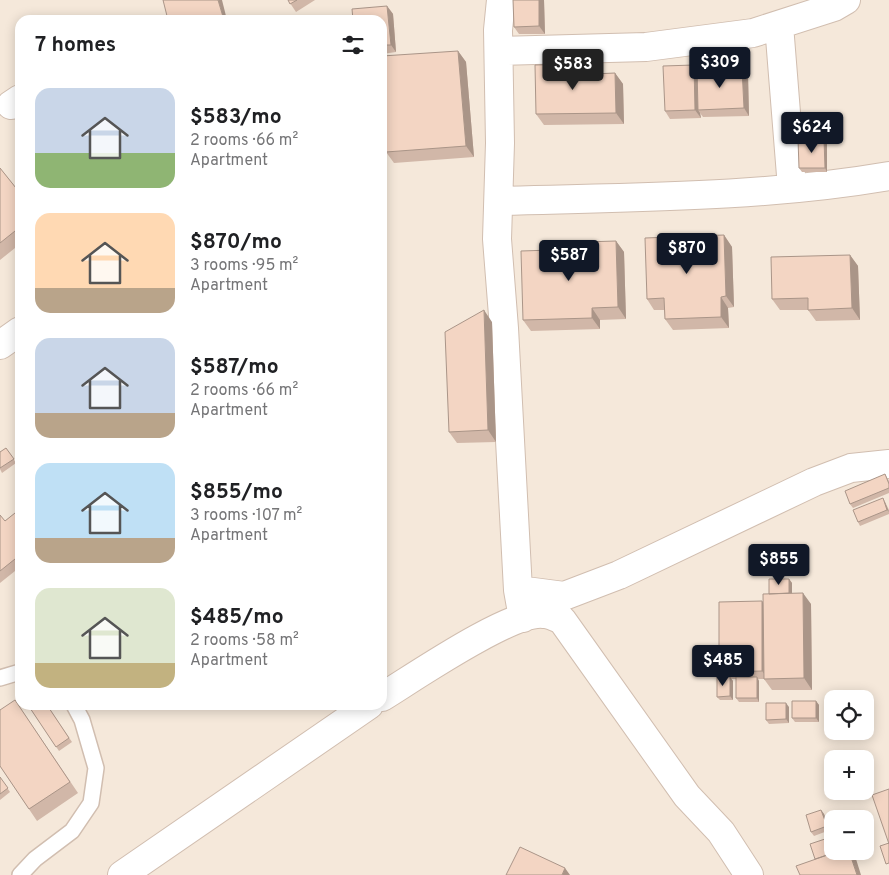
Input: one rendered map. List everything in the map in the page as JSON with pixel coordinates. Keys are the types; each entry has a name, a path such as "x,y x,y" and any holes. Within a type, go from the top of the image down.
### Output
{"street":[{"path":"501,0 498,30 499,201 497,239 504,328 518,590 523,618"},
{"path":"499,51 646,47 753,33 834,6 846,0"},
{"path":"778,25 792,188"},
{"path":"499,201 721,193 792,188 889,176"},
{"path":"0,345 15,334"},
{"path":"518,590 564,596 619,575 814,482 851,468 889,464"},
{"path":"387,694 488,632 523,618 544,614 562,620 687,796 721,832 749,875"},
{"path":"122,875 351,710"}],"lane":[{"path":"0,678 15,674"},
{"path":"20,875 35,858 72,831 91,803 96,768 82,720 77,710"}],"shaded area":[{"path":"0,0 889,0 889,875 0,875"}],"building":[{"path":"163,0 218,0 222,15 167,15"},
{"path":"288,0 297,0 290,4"},
{"path":"513,0 539,0 539,26 514,27"},
{"path":"387,6 391,45 387,45 387,15 353,15 352,9"},
{"path":"458,51 466,146 387,152 387,56"},
{"path":"569,64 570,75 615,73 616,113 536,114 535,65"},
{"path":"694,65 695,110 665,111 663,66"},
{"path":"742,68 744,108 698,110 697,69"},
{"path":"798,139 824,139 825,168 799,168"},
{"path":"0,168 15,187 15,231 0,243"},
{"path":"724,235 726,296 721,297 721,317 665,319 664,298 647,299 645,238"},
{"path":"616,241 618,307 592,308 592,318 523,320 521,251 583,249 583,242"},
{"path":"850,255 852,308 808,310 808,298 772,299 771,257"},
{"path":"484,310 488,430 449,432 445,332"},
{"path":"6,448 14,459 0,468 0,452"},
{"path":"885,474 889,488 850,504 845,491"},
{"path":"883,498 887,510 858,522 853,510"},
{"path":"15,513 15,559 0,571 0,515 5,521"},
{"path":"769,579 789,579 789,593 769,594"},
{"path":"803,593 804,678 764,679 763,594"},
{"path":"762,601 762,671 719,672 719,602"},
{"path":"717,677 730,677 730,696 717,697"},
{"path":"736,677 757,677 757,698 736,698"},
{"path":"15,700 15,710 22,710 70,782 29,809 0,766 0,710"},
{"path":"792,701 816,701 816,718 792,718"},
{"path":"766,703 786,703 786,719 766,720"},
{"path":"31,710 50,710 69,738 56,747"},
{"path":"0,777 8,788 0,794"},
{"path":"889,789 889,844 874,800 874,794"},
{"path":"821,810 824,818 824,827 811,832 806,815"},
{"path":"824,839 824,856 815,859 810,844"},
{"path":"889,843 889,863 886,864 880,846"},
{"path":"520,847 565,868 562,875 506,875"},
{"path":"824,856 824,860 852,860 857,875 800,875 796,866"}]}
